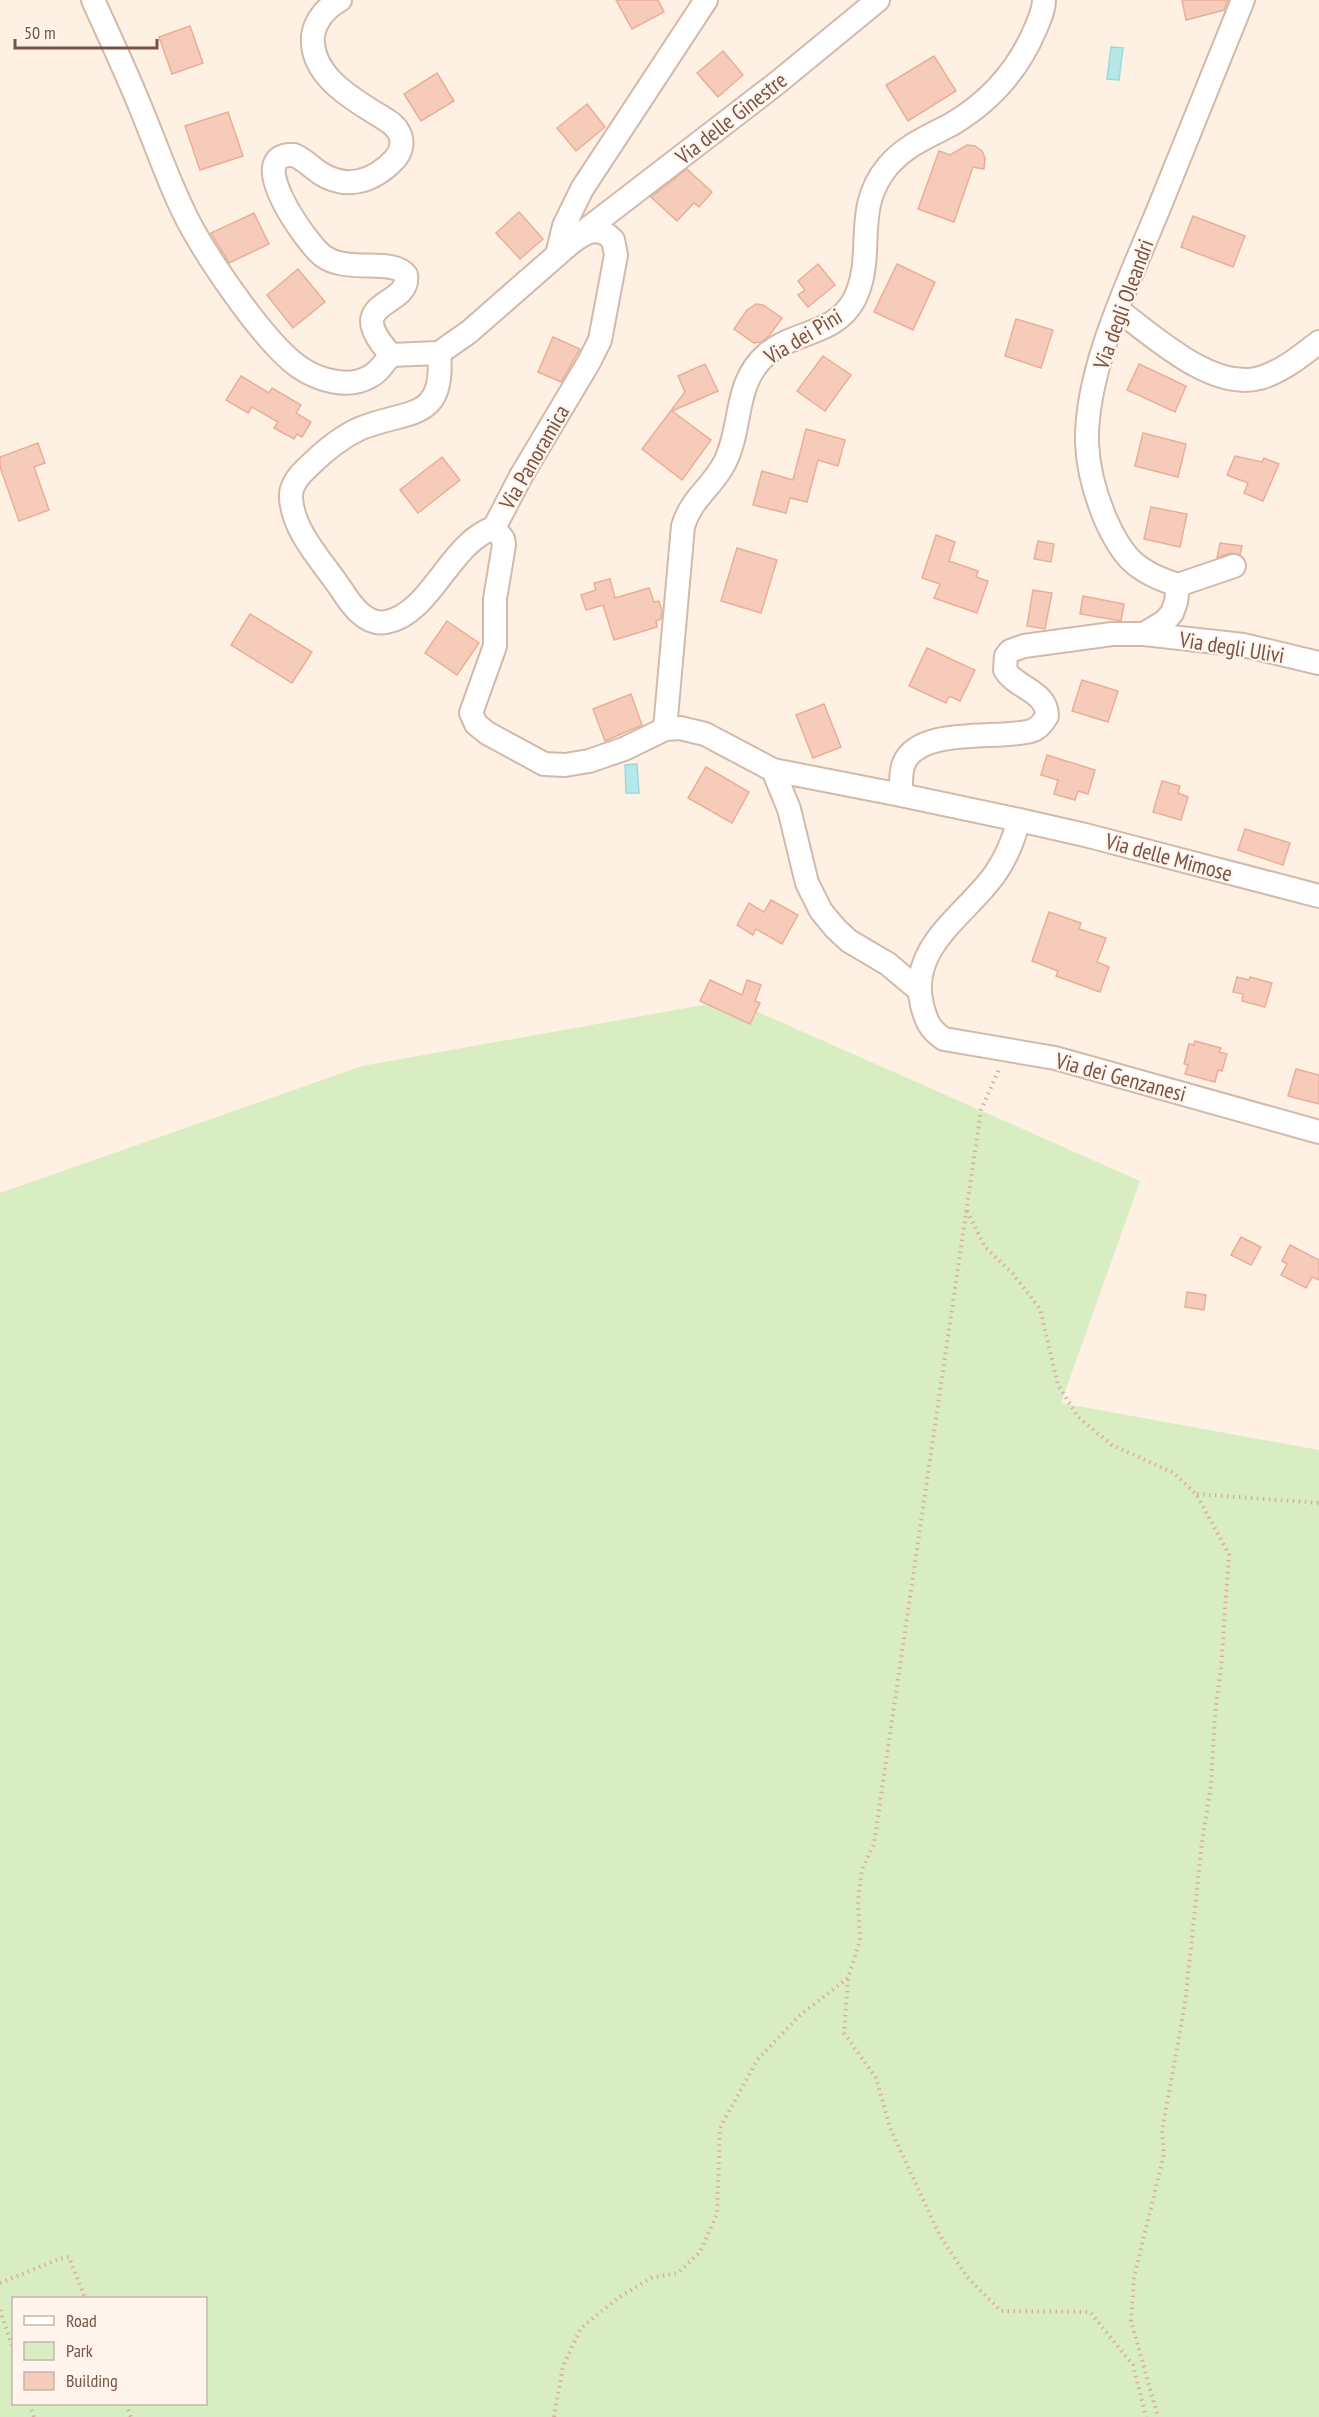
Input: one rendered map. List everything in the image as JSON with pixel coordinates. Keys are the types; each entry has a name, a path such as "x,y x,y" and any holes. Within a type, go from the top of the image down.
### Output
{"street":[{"path":"93,0 131,84 174,191 194,231 226,280 278,349 306,371 323,378 343,382 367,379 376,373 391,355 439,353 469,332 582,233"},
{"path":"340,0 323,14 315,28 314,44 320,65 347,95 398,130 402,143 401,149 394,160 381,171 356,183 347,184 332,180 294,155 280,158 274,165 273,171 289,211 307,239 322,255 342,264 396,267 406,275 405,286 378,309 371,323 377,338 391,355"},
{"path":"557,255 564,226 582,189 706,0"},
{"name":"Via delle Ginestre","path":"582,233 777,83 878,0"},
{"name":"Via dei Pini","path":"665,729 683,526 691,505 714,480 726,460 732,442 739,402 748,376 767,354 788,342 828,326 849,307 860,283 865,251 865,216 871,193 878,181 887,167 906,148 961,118 1000,85 1027,49 1042,12 1044,0"},
{"name":"Via degli Oleandri","path":"1178,585 1147,574 1127,558 1113,537 1094,486 1087,450 1087,427 1096,379 1118,310 1243,0"},
{"name":"Via Panoramica","path":"582,233 609,235 616,245 605,321 600,340 589,362 521,476 494,528 503,539 504,554 495,598 495,646 471,709 472,718 487,734 527,756 544,764 555,766 597,758 631,746 665,729 687,728 705,734 773,770 901,795"},
{"path":"1118,310 1198,366 1228,378 1252,379 1274,372 1319,342"},
{"path":"439,353 440,374 433,398 410,414 357,430 324,452 301,473 294,484 291,499 294,514 315,552 349,602 364,616 378,622 390,621 414,607 474,537 494,528"},
{"path":"1144,634 1169,617 1176,602 1178,585 1233,566"},
{"name":"Via degli Ulivi","path":"901,795 905,761 921,747 946,739 1030,731 1044,722 1047,716 1044,704 1033,692 1013,680 1005,670 1006,656 1010,651 1030,645 1112,634 1144,634 1243,645 1319,663"},
{"path":"773,770 789,809 807,883 821,911 849,940 888,964 919,990"},
{"name":"Via delle Mimose","path":"901,795 1085,835 1319,896"},
{"path":"919,990 921,967 930,949 975,899 1000,866 1009,850 1019,820"},
{"name":"Via dei Genzanesi","path":"919,990 926,1022 944,1039 1008,1049 1076,1064 1319,1132"}],"path":[{"path":"1008,1049 981,1110 874,1844 862,1869 858,1901 860,1940 848,1978 844,2033 876,2078 890,2128 939,2234 962,2268 1001,2311 1090,2312 1133,2365 1146,2417"},
{"path":"966,1210 985,1247 1014,1275 1040,1309 1058,1385 1078,1417 1112,1445 1174,1473 1196,1494 1229,1554 1211,1785 1202,1842 1185,2004 1162,2130 1164,2154 1134,2278 1132,2300 1131,2321 1158,2417"},
{"path":"1196,1494 1319,1503"},
{"path":"554,2417 563,2366 581,2328 618,2298 651,2278 678,2273 700,2252 717,2214 720,2128 757,2060 800,2015 848,1978"},
{"path":"0,2283 69,2257 85,2297"},
{"path":"0,2310 12,2346"}],"green space":[{"path":"731,1000 1140,1181 1061,1403 1319,1450 1319,2417 0,2417 0,1193 362,1066"}],"water":[{"path":"1111,47 1123,48 1119,80 1107,79"},
{"path":"637,764 639,793 626,793 625,765"}],"building":[{"path":"616,0 658,0 664,12 632,29"},
{"path":"1182,0 1228,0 1224,10 1186,20"},
{"path":"190,26 203,63 172,74 159,37"},
{"path":"723,51 743,75 718,97 697,73"},
{"path":"934,56 956,91 908,121 886,85"},
{"path":"437,73 454,101 421,121 404,94"},
{"path":"587,104 605,127 576,151 557,128"},
{"path":"228,112 243,156 200,170 185,126"},
{"path":"967,145 975,146 982,151 985,158 984,169 973,167 954,222 918,209 939,151 950,155"},
{"path":"687,169 712,192 699,207 694,203 677,221 651,197"},
{"path":"519,212 543,239 520,259 496,233"},
{"path":"254,213 269,244 229,263 211,233"},
{"path":"1193,216 1245,236 1233,267 1181,247"},
{"path":"818,264 835,285 808,307 798,295 805,290 798,281"},
{"path":"897,264 935,282 913,330 874,312"},
{"path":"298,269 325,302 293,328 267,295"},
{"path":"756,304 763,305 782,318 769,336 761,342 754,343 734,329 747,310"},
{"path":"1016,319 1053,330 1041,368 1005,356"},
{"path":"553,337 580,349 561,382 538,372"},
{"path":"823,356 851,375 825,411 797,391"},
{"path":"705,364 718,391 672,411 711,440 682,480 642,449 685,392 678,376"},
{"path":"1139,364 1186,386 1175,412 1127,390"},
{"path":"241,376 269,393 272,388 301,405 296,413 311,422 302,437 297,434 294,439 274,428 278,422 252,407 248,413 226,400"},
{"path":"806,429 845,440 838,466 818,460 807,502 790,498 786,513 753,505 762,471 793,480"},
{"path":"1143,433 1186,444 1178,477 1135,466"},
{"path":"38,443 45,463 34,467 49,510 19,521 0,467 0,457"},
{"path":"1235,456 1262,462 1264,458 1279,464 1263,501 1244,493 1248,483 1227,475"},
{"path":"442,457 460,480 418,513 400,490"},
{"path":"1151,507 1187,514 1180,547 1144,539"},
{"path":"936,535 955,542 949,561 978,571 976,577 988,581 977,613 934,598 940,584 922,578"},
{"path":"1038,541 1054,544 1051,562 1034,559"},
{"path":"1220,543 1242,546 1240,555 1230,553 1217,558"},
{"path":"737,548 777,560 761,613 721,601"},
{"path":"610,579 615,598 649,588 654,602 659,601 662,611 661,619 656,621 657,627 614,640 603,605 586,610 581,595 596,590 594,583"},
{"path":"1033,590 1052,593 1045,629 1027,626"},
{"path":"1083,596 1124,604 1121,621 1080,614"},
{"path":"250,614 312,652 292,683 231,645"},
{"path":"447,621 479,643 457,675 425,653"},
{"path":"927,648 975,670 960,701 949,696 946,703 909,686"},
{"path":"1082,680 1118,691 1108,722 1072,711"},
{"path":"631,694 642,725 605,741 593,709"},
{"path":"824,704 841,747 813,758 796,715"},
{"path":"1047,755 1095,770 1088,794 1078,791 1075,800 1054,794 1058,780 1041,775"},
{"path":"706,767 749,792 732,823 688,798"},
{"path":"1162,781 1180,786 1178,793 1188,797 1181,820 1153,812"},
{"path":"1245,829 1290,843 1283,865 1238,850"},
{"path":"771,900 798,915 782,944 756,929 753,935 737,925 749,903 764,912"},
{"path":"1049,912 1081,923 1079,929 1106,938 1097,962 1109,967 1100,992 1056,976 1058,971 1032,961"},
{"path":"1237,977 1249,980 1250,977 1272,983 1265,1007 1242,1001 1243,994 1233,992"},
{"path":"710,980 742,995 747,980 761,985 755,1001 760,1003 750,1024 700,1001"},
{"path":"1195,1041 1221,1048 1219,1052 1227,1054 1222,1071 1218,1070 1215,1082 1185,1074 1188,1065 1184,1064 1189,1044 1194,1045"},
{"path":"1296,1069 1319,1075 1319,1104 1288,1096"},
{"path":"1241,1237 1261,1247 1251,1265 1231,1255"},
{"path":"1290,1245 1319,1260 1319,1280 1312,1277 1306,1288 1281,1275 1287,1264 1282,1261"},
{"path":"1187,1292 1206,1295 1204,1310 1185,1307"}]}
